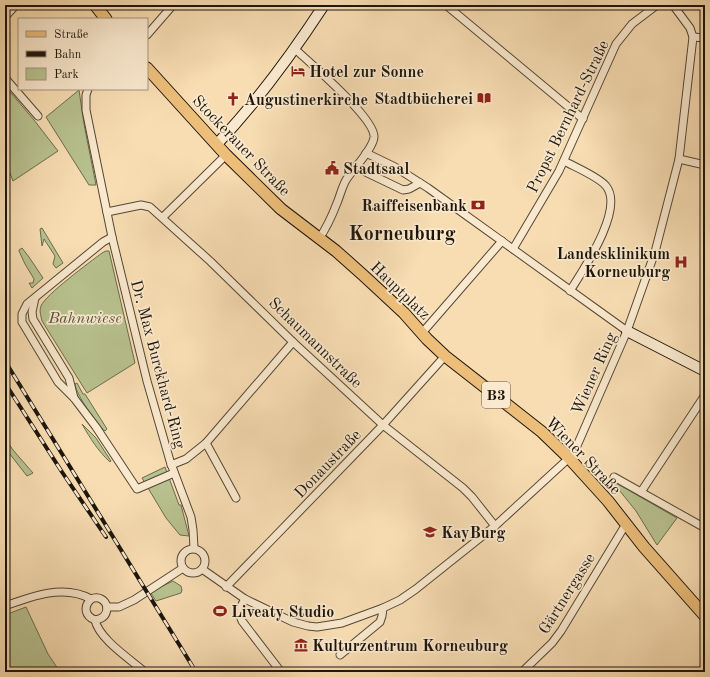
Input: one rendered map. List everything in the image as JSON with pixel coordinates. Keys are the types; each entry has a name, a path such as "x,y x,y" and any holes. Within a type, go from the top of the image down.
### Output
{"main road":[{"path":"95,5 105,18"},
{"name":"Stockerauer Straße","path":"148,69 226,155 281,209 319,239"},
{"name":"Hauptplatz","path":"319,239 336,251 363,275 404,313 422,333"},
{"name":"Wiener Straße","path":"422,333 445,356 542,432 569,458 608,501 644,547 705,616"}],"street":[{"path":"5,17 16,5"},
{"path":"148,34 172,5"},
{"path":"216,144 242,117 295,49 324,5"},
{"path":"446,5 583,119"},
{"name":"Propst Bernhard-Straße","path":"513,249 564,161 616,44 632,24 657,5"},
{"path":"673,5 690,28 693,36 705,38"},
{"name":"Wiener Ring","path":"383,608 416,590 495,526 569,458 576,448 627,331 650,266 679,159 693,36"},
{"path":"295,49 354,104 373,128 374,139 368,150 345,181 328,224 319,239"},
{"path":"5,78 38,116"},
{"name":"Dr. Max Burckhard-Ring","path":"88,90 86,95 86,110 106,212 147,381 171,465 191,517 194,548"},
{"path":"368,150 420,183 627,331 705,371"},
{"path":"163,217 226,155"},
{"path":"679,159 705,165"},
{"path":"564,161 605,185 610,192 611,200 607,223 601,237 570,291"},
{"path":"355,167 402,190 409,189 420,183"},
{"name":"Schaumannstraße","path":"106,212 141,205 150,207 163,217 244,293 293,342 383,425 463,488 495,526"},
{"path":"112,237 103,242 27,304 23,311 22,322 58,382 74,398 96,427 137,489 174,473"},
{"name":"Hauptplatz","path":"422,333 502,241"},
{"path":"35,298 32,306 33,319 69,378 74,398"},
{"path":"171,465 186,458 206,443 293,342"},
{"name":"Donaustraße","path":"226,587 383,425 445,356"},
{"path":"641,492 705,395"},
{"path":"206,443 236,498"},
{"path":"614,478 705,528"},
{"name":"Gärtnergasse","path":"522,672 552,643 626,524"},
{"path":"194,548 205,556 206,563 199,572 193,573 187,572 183,568 181,562 182,556 188,549 194,548"},
{"path":"107,607 119,607 134,600 183,568"},
{"path":"202,569 245,599 293,622 308,626 317,627 342,623 383,608 380,622 340,655"},
{"path":"5,606 35,596 59,592 73,592 91,599 98,598 104,601 107,607 105,615 101,619 95,620 90,618 86,611 86,606 91,599"},
{"path":"245,599 240,610 240,617 281,672"},
{"path":"95,620 96,626 103,635 145,672"}],"green space":[{"path":"5,86 58,151 13,181 5,160"},
{"path":"79,90 96,185 89,185 46,117"},
{"path":"42,228 63,263 56,268 53,264 55,256 44,239 42,246 40,229"},
{"path":"22,248 43,278 32,288 29,283 33,283 34,279 19,251"},
{"name":"Bahnwiese","path":"106,251 109,251 135,363 87,393 42,321 40,310 44,301 51,294"},
{"path":"77,383 107,429 105,431 92,416 83,402 76,389 75,384"},
{"path":"82,424 96,438 111,461 110,462 94,444"},
{"path":"5,438 13,450 33,473 27,476 9,453 5,456"},
{"path":"165,467 179,505 181,505 189,536 180,535 166,518 142,478"},
{"path":"611,480 677,518 657,545 636,511"},
{"path":"173,581 181,586 181,593 156,601 150,592"},
{"path":"26,607 48,654 60,672 5,672 5,615"}],"railway":[{"path":"5,361 196,672"},
{"path":"5,383 106,537"}],"place":[{"name":"Hotel zur Sonne","path":"298,71"},
{"name":"Stadtbücherei","path":"484,98"},
{"name":"Augustinerkirche","path":"233,99"},
{"name":"Stadtsaal","path":"332,168"},
{"name":"Raiffeisenbank","path":"478,205"},
{"name":"Landesklinikum Korneuburg","path":"681,262"},
{"name":"KayBurg","path":"430,532"},
{"name":"Liveaty Studio","path":"220,611"},
{"name":"Kulturzentrum Korneuburg","path":"301,645"}],"district":[{"name":"Korneuburg","path":"402,233"}]}
